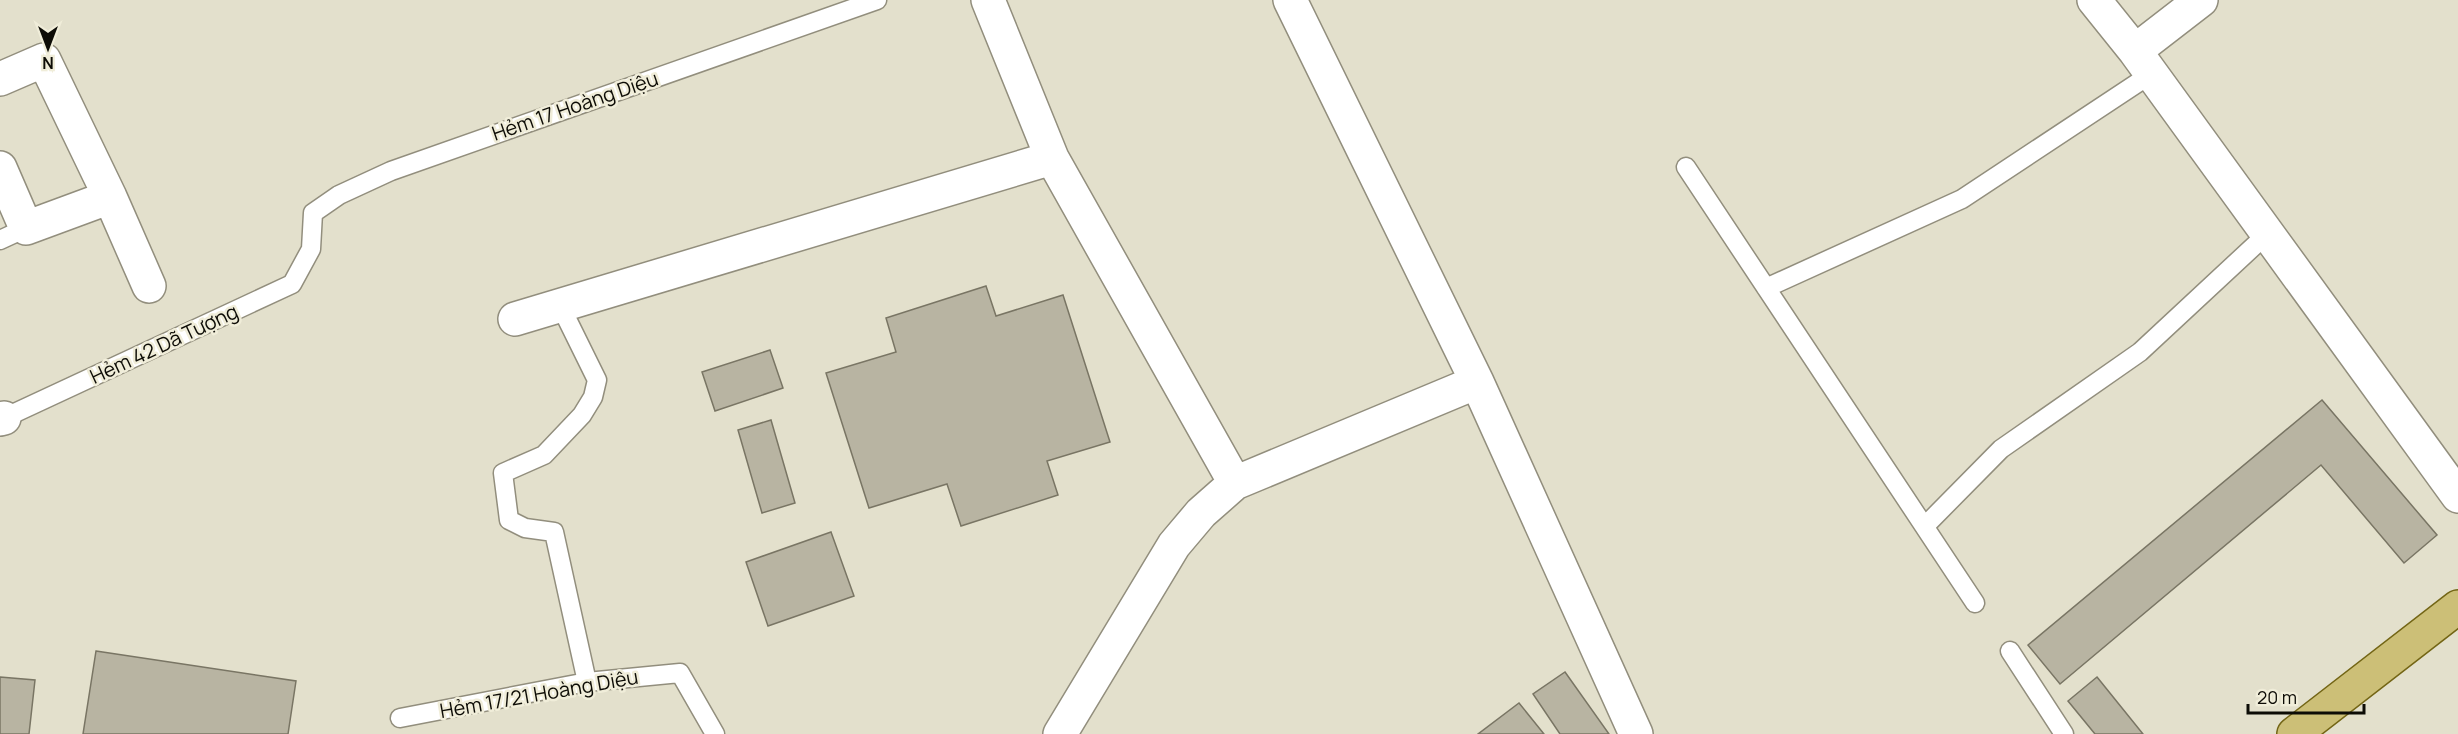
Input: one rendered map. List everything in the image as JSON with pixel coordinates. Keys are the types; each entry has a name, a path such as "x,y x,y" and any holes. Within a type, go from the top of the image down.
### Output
{"main road":[{"path":"2294,734 2458,607"}],"street":[{"path":"988,0 1052,158 1235,483"},
{"path":"1290,0 1477,382 1636,734"},
{"path":"2094,0 2143,63 2458,496"},
{"path":"2143,63 2201,0"},
{"path":"0,80 44,60 110,197 149,286"},
{"path":"515,319 1052,158"},
{"path":"0,168 13,234 110,197"},
{"path":"1060,734 1174,544 1201,513 1235,483 1477,382"}],"lane":[{"name":"Hẻm 17 Hoàng Diệu","path":"311,249 313,213 339,195 391,171 877,0"},
{"path":"1766,288 1962,199 2143,63"},
{"path":"1686,167 1975,603"},
{"path":"1925,526 2001,449 2140,352 2268,234"},
{"name":"Hẻm 42 Dã Tượng","path":"2,418 292,284 311,249"},
{"path":"560,305 597,380 593,397 582,415 543,455 503,473 504,498 508,520 525,528 554,532 587,682"},
{"path":"2010,651 2064,734"},
{"name":"Hẻm 17/21 Hoàng Diệu","path":"400,718 587,682 680,673 715,734"}],"building":[{"path":"986,286 996,316 1063,295 1110,442 1047,461 1058,495 961,526 947,484 869,508 826,373 896,352 886,318"},
{"path":"770,350 783,388 715,411 702,372"},
{"path":"2322,400 2437,535 2404,563 2321,465 2060,684 2028,645"},
{"path":"771,420 795,503 762,513 738,430"},
{"path":"831,532 854,596 768,626 746,562"},
{"path":"96,651 296,681 288,734 83,734"},
{"path":"1565,672 1609,734 1560,734 1533,694"},
{"path":"0,677 35,680 29,734 0,734"},
{"path":"2097,677 2143,734 2095,734 2068,701"},
{"path":"1519,703 1544,734 1478,734"}]}
